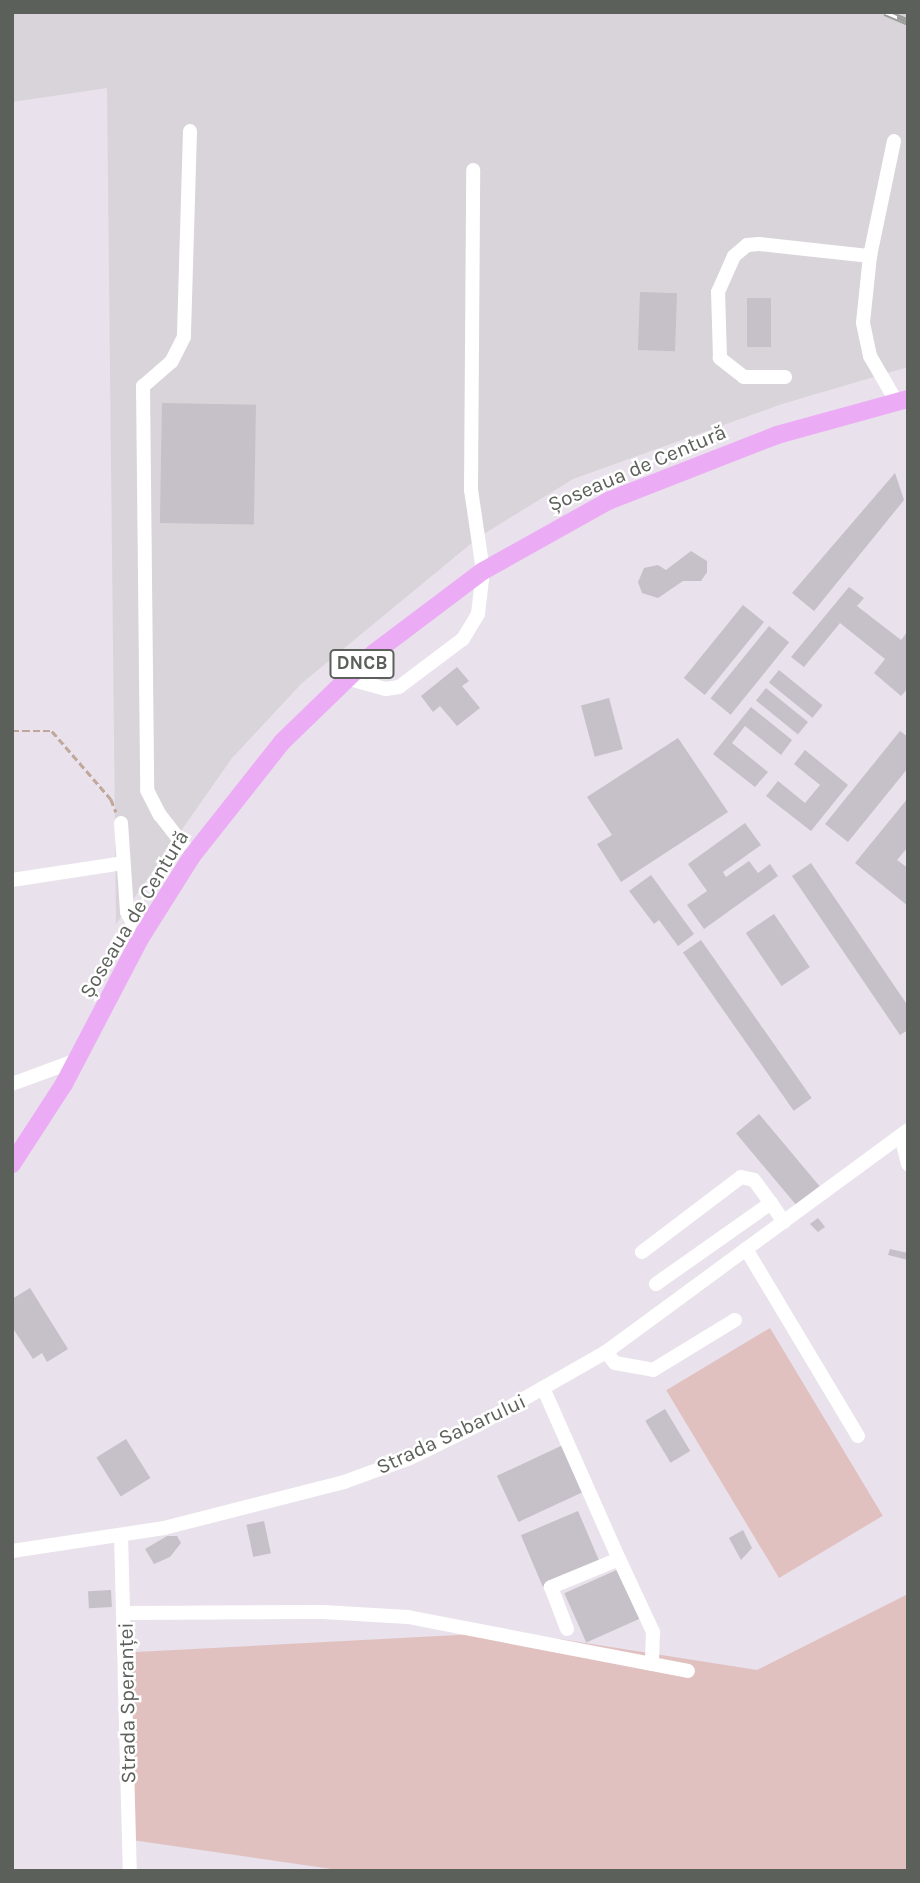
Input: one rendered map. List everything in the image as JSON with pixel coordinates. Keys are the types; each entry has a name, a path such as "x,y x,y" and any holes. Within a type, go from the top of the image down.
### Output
{"main road":[{"name":"Șoseaua de Centură","path":"12,1164 77,1060 141,937 192,856 256,771 346,678 483,570 564,523 663,477 777,435 902,400"}],"street":[{"path":"190,131 184,337 171,362 143,386 143,400 148,790 160,816 192,856"},
{"path":"894,141 870,256 864,335 870,356 902,400"},
{"path":"346,678 386,689 410,681 473,627 483,570 471,490 473,170"},
{"path":"785,377 744,377 720,358 718,292 734,256 747,245 759,244 870,256"},
{"path":"121,823 127,912 141,937"},
{"path":"12,880 123,863"},
{"path":"12,1084 77,1060"},
{"path":"904,1133 908,1164"},
{"name":"Strada Sabarului","path":"12,1551 121,1535 344,1482 410,1458 544,1390 606,1352 904,1133"},
{"path":"642,1252 741,1177 754,1180 785,1222"},
{"path":"656,1284 771,1203"},
{"path":"746,1249 858,1436"},
{"path":"606,1352 615,1363 653,1370 736,1320"},
{"path":"544,1390 653,1632 652,1664"},
{"name":"Strada Speranței","path":"121,1535 130,1871"},
{"path":"567,1629 551,1587 619,1559"},
{"path":"125,1613 323,1612 408,1617 688,1671"}],"path":[{"path":"12,731 51,731 111,799 121,823"}],"shaded area":[{"path":"12,12 908,12 908,367 782,404 573,479 479,537 302,683 232,758 116,924 107,88 12,102"},
{"path":"770,1328 883,1516 779,1578 666,1390"},
{"path":"908,1594 908,1871 345,1871 125,1839 117,1653 515,1632 757,1670"}],"building":[{"path":"640,292 677,293 675,351 638,350"},
{"path":"747,298 771,298 771,347 747,347"},
{"path":"162,403 256,405 254,525 160,523"},
{"path":"895,473 904,500 814,611 792,593"},
{"path":"691,551 707,561 707,572 701,581 683,581 658,598 642,593 638,582 644,568 658,565 666,570"},
{"path":"849,587 864,598 857,606 901,640 908,631 908,688 901,696 874,673 885,659 840,623 804,667 791,657"},
{"path":"743,605 764,622 705,695 684,678"},
{"path":"769,626 789,642 731,715 710,698"},
{"path":"457,667 469,681 462,686 480,708 457,726 440,706 433,712 421,696"},
{"path":"779,670 823,705 812,718 769,682"},
{"path":"766,688 808,722 798,734 756,700"},
{"path":"609,698 623,749 595,757 581,706"},
{"path":"751,707 792,740 781,755 745,726 732,743 768,772 755,787 713,754"},
{"path":"900,731 908,737 908,768 848,842 825,824"},
{"path":"678,738 728,812 621,882 597,844 612,835 587,797"},
{"path":"805,750 848,785 811,831 766,796 778,781 805,803 820,785 794,764"},
{"path":"908,798 908,847 897,860 908,868 908,906 855,863"},
{"path":"745,823 761,845 723,872 726,877 749,861 758,873 770,864 778,876 704,929 687,905 707,891 688,864"},
{"path":"811,863 908,1006 908,1030 900,1035 792,876"},
{"path":"651,875 694,934 678,946 659,920 654,924 629,891"},
{"path":"774,914 810,967 782,986 746,933"},
{"path":"701,940 812,1098 794,1111 683,953"},
{"path":"759,1114 819,1186 796,1205 736,1133"},
{"path":"818,1218 825,1227 818,1232 810,1224"},
{"path":"890,1249 908,1253 908,1260 888,1255"},
{"path":"30,1288 68,1349 47,1362 42,1353 33,1359 12,1327 12,1299"},
{"path":"665,1409 690,1451 671,1463 645,1421"},
{"path":"126,1439 150,1478 121,1497 96,1458"},
{"path":"563,1445 585,1491 518,1522 497,1476"},
{"path":"578,1511 600,1563 543,1587 521,1535"},
{"path":"264,1521 271,1553 253,1557 246,1525"},
{"path":"743,1530 752,1548 741,1560 729,1538"},
{"path":"167,1536 177,1536 181,1543 170,1557 154,1564 145,1549"},
{"path":"621,1568 643,1617 586,1643 564,1593"},
{"path":"111,1590 112,1607 89,1608 88,1591"}],"railway":[{"path":"885,12 908,22"}]}
